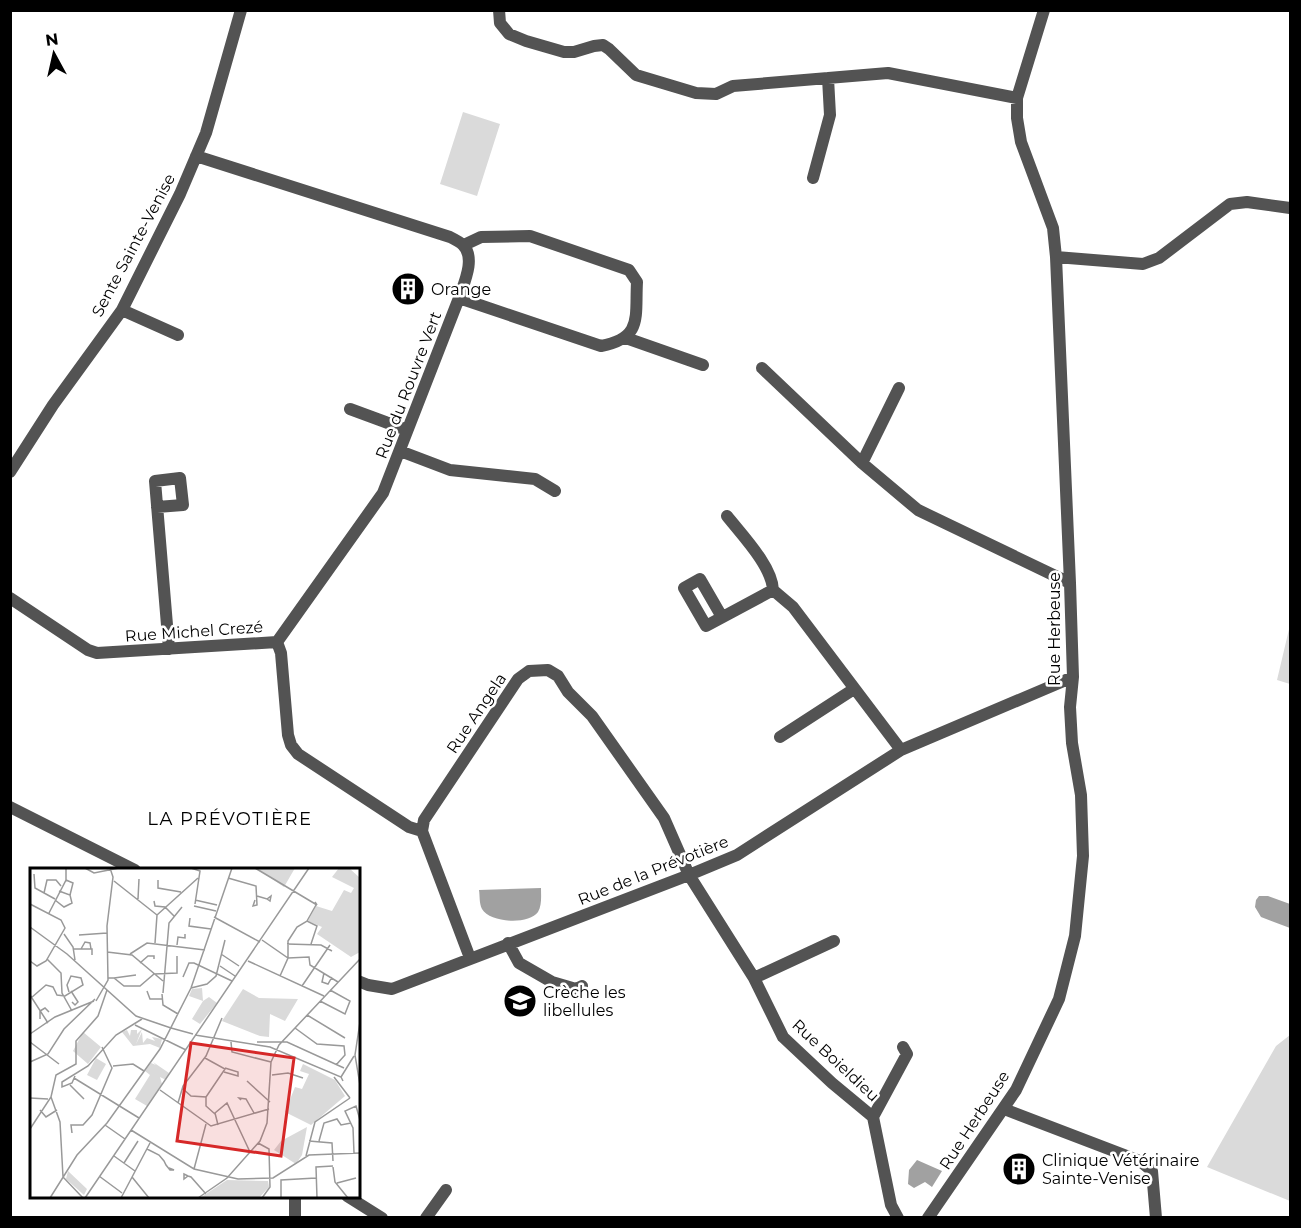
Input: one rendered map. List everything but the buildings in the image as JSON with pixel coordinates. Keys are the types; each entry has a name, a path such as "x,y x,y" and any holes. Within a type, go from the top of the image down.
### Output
{"street":[{"name":"Sente Sainte-Venise","path":"10,472 53,405 122,310 188,177 206,133 241,10"},
{"path":"499,10 500,23 509,34 518,38 564,52 603,45 636,75 696,93 716,94 734,86 888,73 1017,98"},
{"name":"Rue Herbeuse","path":"928,1218 1016,1090 1059,999 1075,936 1083,856 1081,795 1072,743 1070,707 1073,677 1056,256 1053,228 1021,142 1017,118 1017,98 1044,10"},
{"path":"813,178 830,115 828,78"},
{"path":"196,156 450,237 464,245 481,237 530,236 629,270 638,282 634,328 626,338 614,344 601,346 459,298"},
{"path":"1056,256 1143,264 1159,258 1230,204 1247,202 1290,208"},
{"name":"Rue du Rouvre Vert","path":"277,642 382,493 468,271 468,255 464,245"},
{"path":"122,310 177,335"},
{"path":"626,338 703,365"},
{"path":"762,368 862,462 918,510 1070,583"},
{"path":"862,462 899,388"},
{"path":"350,409 408,430"},
{"path":"400,451 450,470 535,479 555,491"},
{"path":"157,507 169,649"},
{"path":"727,516 747,540 772,578 773,590 793,607 901,750"},
{"path":"722,617 773,590"},
{"name":"Rue Michel Crezé","path":"10,598 88,650 97,653 277,642 281,653 288,735 291,745 298,754 410,827 422,831"},
{"name":"Rue Angela","path":"422,831 424,820 518,679 528,671 548,670 558,676 568,692 592,716 663,818 689,875"},
{"name":"Rue de la Prévotière","path":"360,982 392,988 737,855 901,750 1073,677"},
{"path":"780,737 854,689"},
{"path":"10,807 131,868"},
{"path":"422,831 470,958"},
{"name":"Rue Boieldieu","path":"689,875 754,978 783,1037 832,1083 873,1117 891,1205 898,1218"},
{"path":"754,978 834,941"},
{"path":"508,943 519,963 552,982 576,989 582,986"},
{"path":"873,1117 907,1054 903,1047"},
{"path":"1004,1109 1140,1161 1152,1171 1156,1218"},
{"path":"426,1218 446,1190"},
{"path":"295,1198 295,1218"},
{"path":"349,1198 382,1218"}],"shaded area":[{"path":"463,112 500,124 477,196 440,184"},
{"path":"1290,625 1290,684 1277,680"},
{"path":"541,888 538,912 527,919 501,920 486,914 481,907 479,890"},
{"path":"1259,896 1268,896 1290,904 1290,928 1261,917 1255,907"},
{"path":"1290,1035 1290,1201 1207,1167 1276,1046"},
{"path":"917,1160 942,1171 932,1187 925,1182 914,1188 908,1184 909,1170"}],"place":[{"name":"Orange","path":"408,289"},
{"name":"Crèche les libellules","path":"520,1001"},
{"name":"Clinique Vétérinaire Sainte-Venise","path":"1019,1169"}],"district":[{"name":"LA PRÉVOTIÈRE","path":"230,819"}]}
